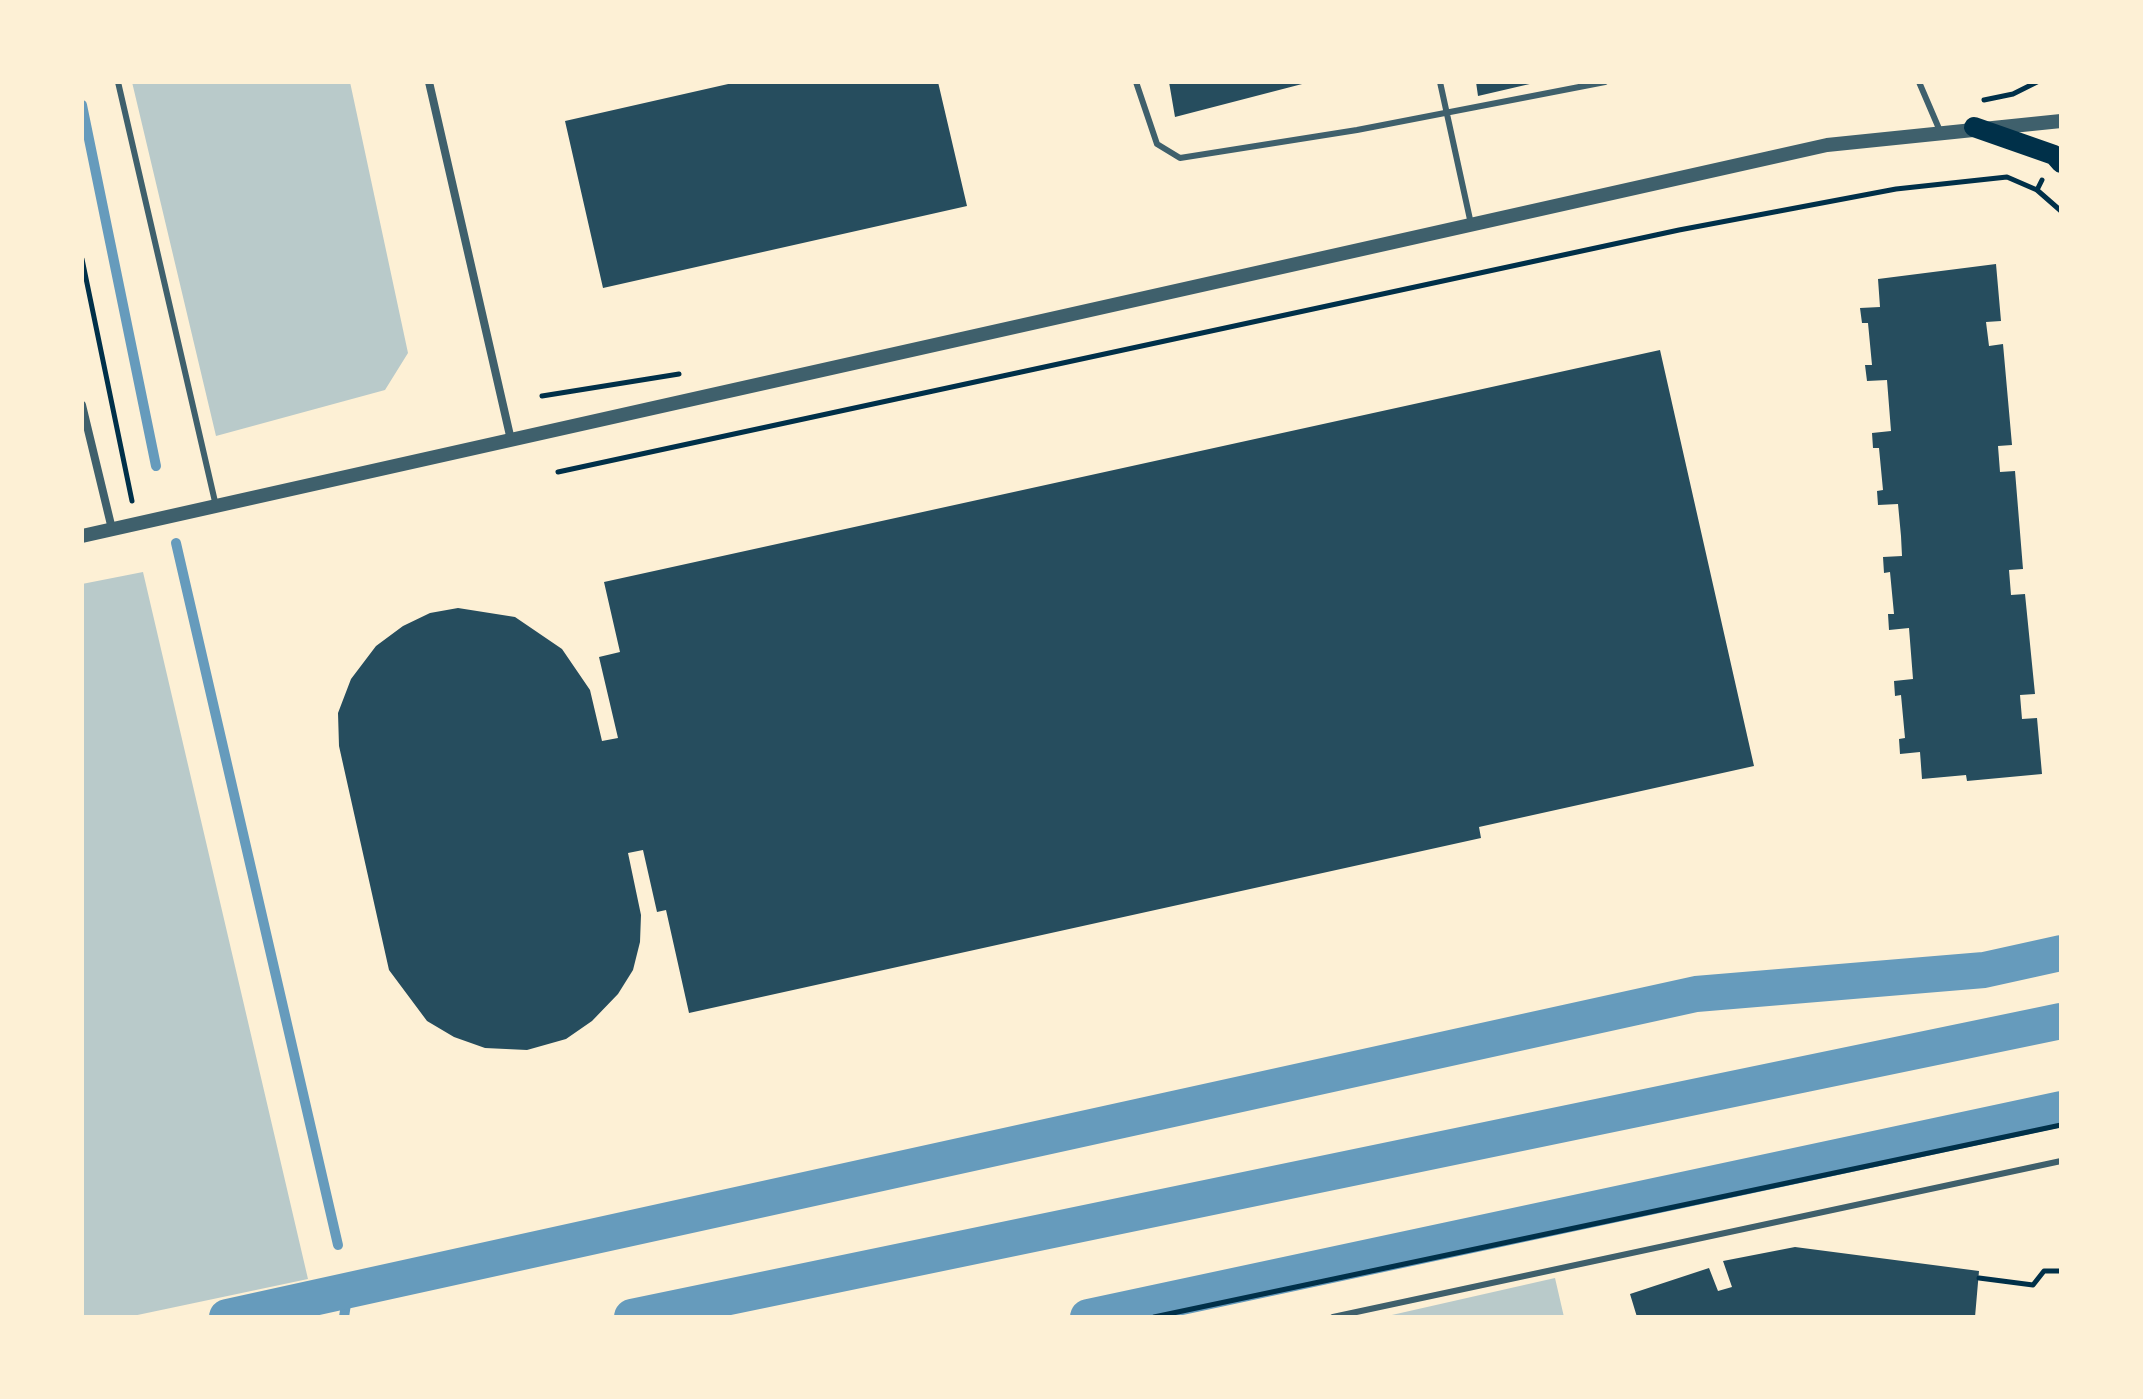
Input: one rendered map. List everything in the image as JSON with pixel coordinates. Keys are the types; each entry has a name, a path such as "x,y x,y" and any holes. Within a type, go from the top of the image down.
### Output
{"main road":[{"path":"1974,127 2058,159"}],"street":[{"path":"429,82 511,440"},
{"path":"82,536 1827,145 1974,127 2061,121"},
{"path":"82,405 112,529"}],"lane":[{"path":"118,82 216,506"},
{"path":"1136,82 1157,144 1180,158 1605,82"},
{"path":"1440,82 1471,224"},
{"path":"1919,82 1940,131"},
{"path":"1333,1317 2061,1161"}],"path":[{"path":"2037,190 2058,159"},
{"path":"558,472 1694,227 1896,189 2007,177 2037,190 2061,211"},
{"path":"82,259 139,523"},
{"path":"1154,1317 2061,1125"},
{"path":"1979,1278 2033,1285 2044,1271 2061,1271"}],"shaded area":[{"path":"132,82 350,82 408,353 385,390 216,436"},
{"path":"143,572 308,1279 128,1317 82,1317 82,584"},
{"path":"1555,1278 1564,1317 1383,1317"}],"building":[{"path":"737,82 938,82 967,206 603,288 565,121"},
{"path":"1169,82 1306,82 1306,83 1175,117"},
{"path":"1476,82 1534,82 1534,83 1478,96"},
{"path":"1996,264 2001,321 1986,322 1989,346 2003,344 2012,445 1998,446 2000,472 2015,471 2023,569 2009,570 2011,595 2025,594 2035,694 2020,695 2022,719 2037,718 2042,774 1967,781 1966,775 1922,779 1920,752 1900,754 1899,739 1905,738 1901,695 1895,696 1894,681 1913,679 1909,628 1889,630 1888,614 1894,614 1890,572 1884,573 1883,557 1902,556 1901,536 1898,504 1878,505 1877,491 1883,490 1879,448 1873,448 1872,433 1891,431 1887,380 1867,381 1865,365 1872,365 1868,323 1862,323 1860,308 1880,307 1878,279"},
{"path":"1660,350 1754,766 1479,827 1481,838 689,1013 666,910 657,912 643,850 628,853 641,915 640,942 633,970 618,994 592,1021 566,1039 527,1050 485,1048 454,1037 427,1021 389,970 339,746 338,713 351,679 376,646 403,626 430,613 458,608 515,617 562,649 590,690 602,741 618,738 599,657 620,652 604,582"},
{"path":"1795,1247 1979,1271 1975,1317 1637,1317 1630,1294 1709,1268 1718,1291 1732,1287 1723,1261"}],"waterway":[{"path":"82,105 156,466"},
{"path":"176,543 338,1245"},
{"path":"227,1317 1696,994 1984,970 2061,953"},
{"path":"632,1317 2061,1021"},
{"path":"1088,1317 2061,1109"},
{"path":"344,1317 348,1291"}]}
